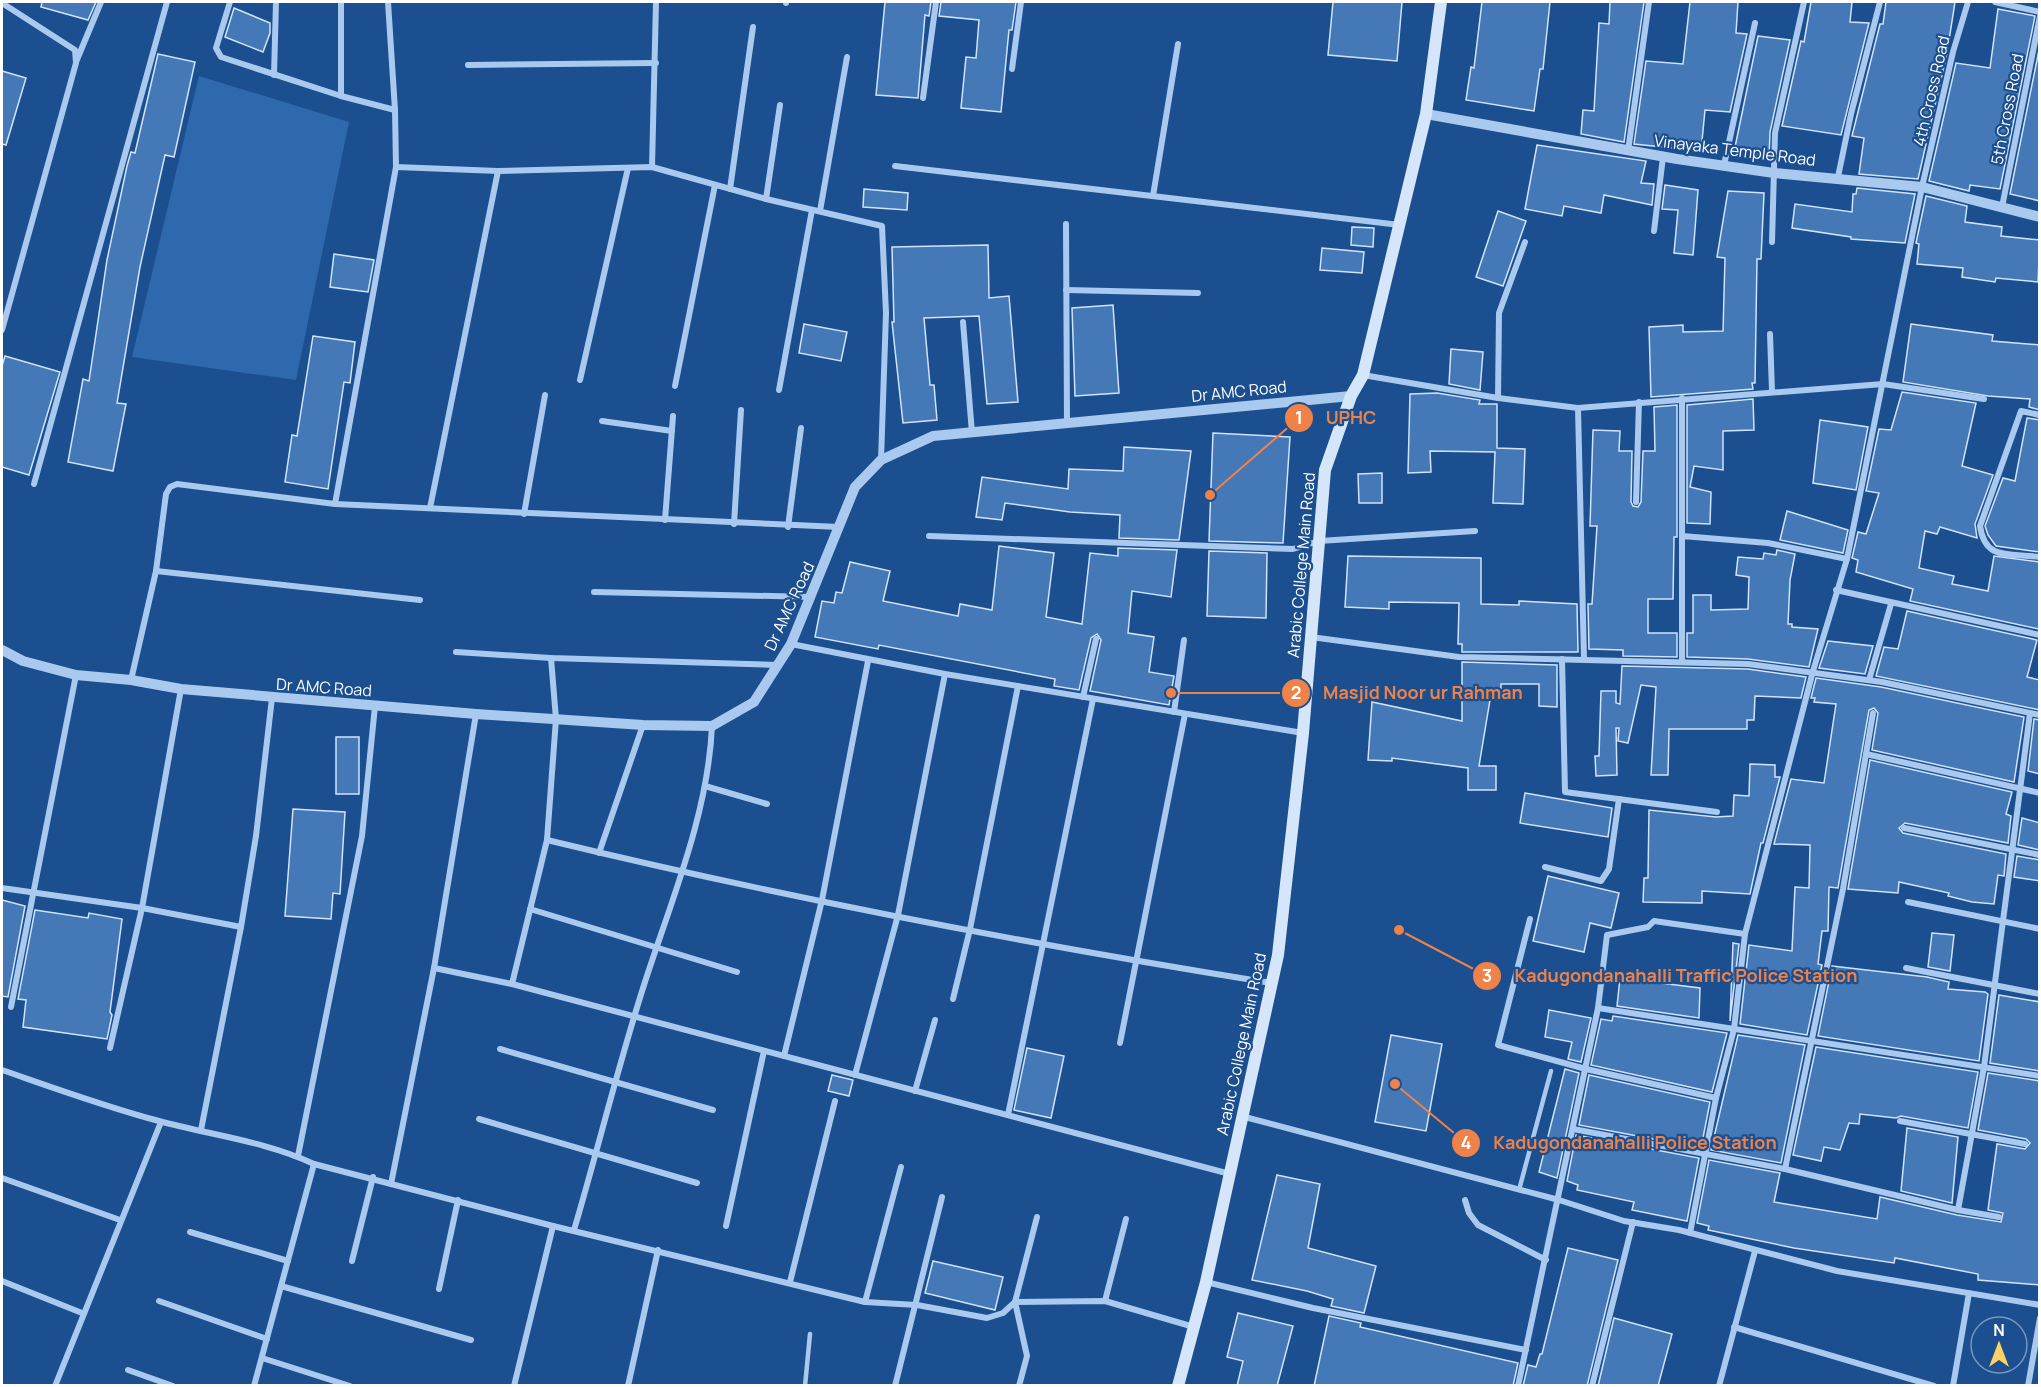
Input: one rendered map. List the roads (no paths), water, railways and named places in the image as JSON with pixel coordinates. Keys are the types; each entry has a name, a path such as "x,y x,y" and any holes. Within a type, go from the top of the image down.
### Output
{"main road":[{"name":"Arabic College Main Road","path":"1178,1386 1206,1282 1278,955 1303,733 1325,470 1351,396 1363,375 1426,114 1441,2"}],"street":[{"path":"2,330 76,63 101,2"},
{"path":"34,484 167,2"},
{"path":"230,2 216,48 218,54 274,75 395,110"},
{"path":"274,75 276,2"},
{"path":"341,2 341,96"},
{"path":"335,504 396,167 388,2"},
{"path":"652,167 656,2"},
{"path":"923,98 936,2"},
{"path":"1012,69 1021,2"},
{"path":"1628,152 1649,2"},
{"path":"1772,242 1775,133 1804,2"},
{"path":"1838,177 1851,114 1880,2"},
{"name":"4th Cross Road","path":"1690,1233 1716,1098 1734,1029 1746,934 1813,671 1847,559 1922,187 1968,2"},
{"path":"1995,2 2040,14"},
{"path":"2,3 75,50 76,63"},
{"name":"5th Cross Road","path":"2002,207 2040,14"},
{"path":"1724,165 1755,23"},
{"path":"730,189 753,27"},
{"path":"1153,196 1178,44"},
{"path":"820,211 847,57"},
{"path":"468,65 656,63"},
{"path":"766,199 780,105"},
{"name":"Vinayaka Temple Road","path":"1426,114 1628,152 1774,172 1922,187 2040,217"},
{"path":"1654,231 1662,157"},
{"path":"895,166 1400,225"},
{"path":"396,167 498,171 652,167 766,199 882,226 885,313 880,460"},
{"path":"580,380 628,168"},
{"path":"430,508 498,171"},
{"path":"675,386 715,184"},
{"path":"779,390 812,210"},
{"path":"1066,224 1067,423"},
{"path":"1498,398 1499,313 1525,242"},
{"path":"1066,290 1198,293"},
{"path":"963,322 972,433"},
{"path":"1770,334 1772,391"},
{"path":"1363,375 1498,398 1578,408 1682,398 1883,384 1984,399"},
{"path":"524,514 545,395"},
{"name":"Dr AMC Road","path":"2,650 23,661 76,675 131,680 181,689 476,714 643,725 712,726 754,702 778,665 791,644 812,597 855,487 880,460 933,436 1351,396"},
{"path":"1682,398 1682,661"},
{"path":"1636,502 1639,402"},
{"path":"1578,408 1584,659"},
{"path":"734,524 741,410"},
{"path":"2040,414 2021,411 1980,526 1982,543 1991,551 2040,557"},
{"path":"665,520 673,416"},
{"path":"602,421 672,432"},
{"path":"788,527 801,428"},
{"path":"131,680 156,571 166,494 170,487 177,484 335,504 788,527 840,527"},
{"path":"929,536 1293,549 1319,541 1475,531"},
{"path":"1682,536 1768,543 1847,559"},
{"path":"156,571 420,600"},
{"path":"1836,590 2040,635"},
{"path":"594,592 812,597"},
{"path":"1869,680 1892,604"},
{"path":"1311,637 1459,657 1748,664 1869,680 2040,715"},
{"path":"1083,697 1096,639"},
{"path":"1174,712 1184,640"},
{"path":"791,644 868,661 1303,733"},
{"path":"456,652 551,658 778,665"},
{"path":"512,984 546,840 556,719 551,658"},
{"path":"1562,659 1565,792 1717,812"},
{"path":"784,1056 822,900 868,661"},
{"path":"855,1075 898,915 945,674"},
{"path":"11,1008 76,675"},
{"path":"953,999 970,929 1018,686"},
{"path":"110,1048 142,908 181,689"},
{"path":"201,1130 241,927 256,836 272,698"},
{"path":"1008,1115 1093,699"},
{"path":"298,1156 362,836 375,706"},
{"path":"1785,1169 1843,889 1873,713"},
{"path":"1958,1210 1984,1067 2030,713"},
{"path":"391,1184 434,968 476,714"},
{"path":"1120,1043 1185,714"},
{"path":"599,853 643,725"},
{"path":"574,1230 634,1017 705,786 712,726"},
{"path":"1866,754 2040,793"},
{"path":"705,786 767,804"},
{"path":"1545,867 1600,881 1609,870 1619,799"},
{"path":"1904,828 2040,855"},
{"path":"546,840 680,872 1044,944 1271,983"},
{"path":"2,888 142,908 241,927"},
{"path":"1908,902 2040,929"},
{"path":"530,909 737,972"},
{"path":"1530,918 1498,1045 1586,1069 1716,1098"},
{"path":"1518,1386 1586,1069 1598,1008 1607,935 1648,927 1654,921 1746,934"},
{"path":"434,968 512,984 1230,1174"},
{"path":"1906,968 2040,994"},
{"path":"1598,1008 2040,1076"},
{"path":"915,1091 935,1020"},
{"path":"500,1048 713,1110"},
{"path":"726,1226 764,1051"},
{"path":"2,1070 160,1122 201,1130 298,1156 314,1164 373,1177 391,1184 553,1226 865,1302 917,1305 987,1318 1003,1313 1015,1302 1105,1301 1195,1327"},
{"path":"790,1282 835,1101"},
{"path":"1241,1116 1559,1200 1633,1222 1690,1233 1837,1271 2040,1305"},
{"path":"479,1119 698,1183"},
{"path":"1900,1121 2025,1144"},
{"path":"55,1386 82,1313 160,1122"},
{"path":"1574,1129 1785,1169 1958,1210 1999,1217"},
{"path":"254,1386 314,1164"},
{"path":"865,1302 901,1167"},
{"path":"352,1261 373,1177"},
{"path":"2,1178 120,1220"},
{"path":"895,1386 917,1305 942,1197"},
{"path":"439,1289 458,1200"},
{"path":"1464,1200 1469,1213 1478,1225 1546,1260"},
{"path":"1019,1386 1027,1356 1015,1302 1037,1217"},
{"path":"1105,1301 1125,1219"},
{"path":"1592,1386 1633,1222"},
{"path":"514,1386 553,1226"},
{"path":"190,1232 288,1261"},
{"path":"628,1386 658,1250"},
{"path":"1719,1386 1755,1251"},
{"path":"2,1281 82,1313"},
{"path":"1206,1282 1313,1308 1526,1350"},
{"path":"281,1286 471,1340"},
{"path":"1953,1386 1970,1293"},
{"path":"159,1300 267,1339"},
{"path":"2028,1386 2040,1318"},
{"path":"1734,1327 1934,1386"},
{"path":"262,1358 350,1386"},
{"path":"128,1370 173,1386"}],"lane":[{"path":"1519,1190 1551,1071"},
{"path":"805,1386 810,1334"}],"place":[{"name":"UPHC","path":"1210,495"},
{"name":"Masjid Noor ur Rahman","path":"1171,693"},
{"name":"Kadugondanahalli Traffic Police Station","path":"1399,930"},
{"name":"Kadugondanahalli Police Station","path":"1395,1084"}]}
